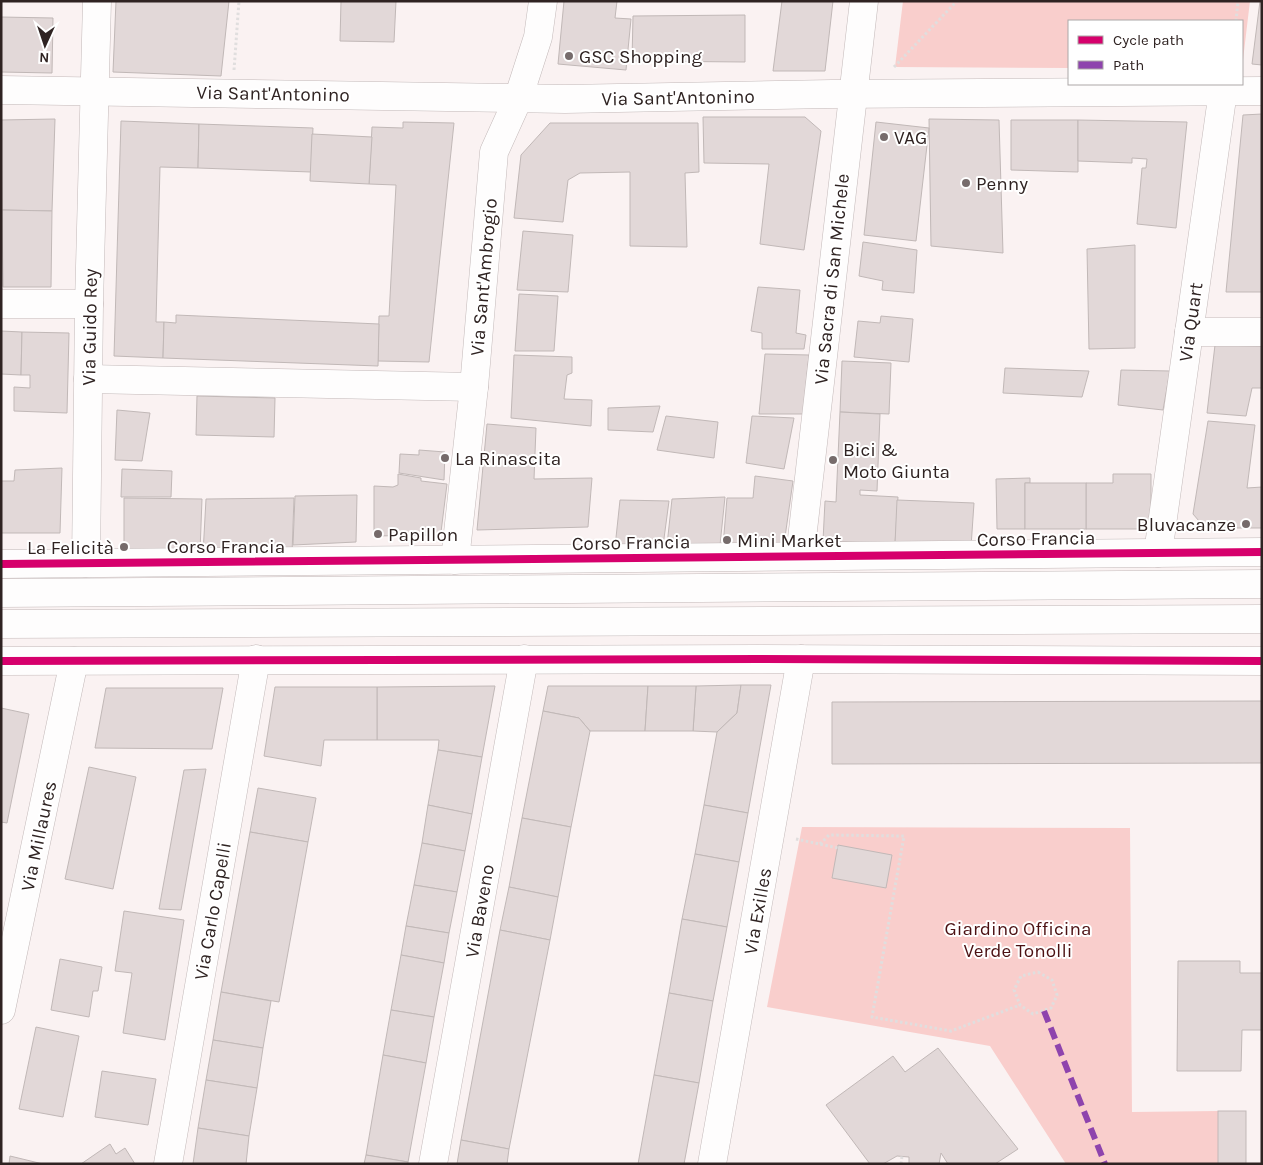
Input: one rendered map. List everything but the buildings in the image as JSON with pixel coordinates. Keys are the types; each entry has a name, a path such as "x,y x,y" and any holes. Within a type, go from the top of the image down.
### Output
{"street":[{"path":"94,90 97,1"},
{"name":"Via Sant'Ambrogio","path":"455,560 474,387 494,152 518,99 538,37 543,1"},
{"name":"Via Sacra di San Michele","path":"800,556 864,1"},
{"name":"Via Sant'Antonino","path":"1,90 94,90 518,99 1262,91"},
{"name":"Via Guido Rey","path":"86,563 94,90"},
{"name":"Via Quart","path":"1158,553 1223,92"},
{"path":"1,304 89,304"},
{"path":"1189,332 1262,332"},
{"path":"88,379 474,387"},
{"name":"Corso Francia","path":"1,564 1262,552"},
{"path":"1,593 1262,584"},
{"path":"1,624 1262,619"},
{"path":"1,661 256,659 1262,661"},
{"name":"Via Carlo Capelli","path":"168,1164 256,659"},
{"name":"Via Baveno","path":"433,1164 524,659"},
{"name":"Via Exilles","path":"712,1164 801,659"},
{"name":"Via Millaures","path":"1,1010 74,661"}],"path":[{"path":"232,93 239,1"},
{"path":"888,68 895,67 957,1"},
{"path":"1236,20 1238,1"},
{"path":"771,833 838,848"},
{"path":"820,844 829,835 904,836 872,1017 951,1031 1020,1005"},
{"path":"1038,972 1052,980 1057,995 1051,1008 1033,1014 1020,1005 1014,990 1021,976 1038,972"},
{"path":"901,1164 902,1156"}],"green space":[{"path":"903,1 1250,1 1243,60 1243,20 1068,20 1068,68 895,67"},
{"name":"Giardino Officina Verde Tonolli","path":"802,827 1130,828 1132,1112 1218,1111 1218,1164 1066,1164 990,1046 767,1007"}],"marked path":[{"path":"1044,1011 1105,1164"}],"cycle path":[{"path":"1,564 1262,552"},
{"path":"1,661 760,659 1262,661"}],"place":[{"name":"GSC Shopping","path":"569,56"},
{"name":"VAG","path":"884,137"},
{"name":"Penny","path":"966,183"},
{"name":"La Rinascita","path":"445,458"},
{"name":"Bici & Moto Giunta","path":"833,460"},
{"name":"Bluvacanze","path":"1246,524"},
{"name":"Papillon","path":"378,534"},
{"name":"Mini Market","path":"727,540"},
{"name":"La Felicità","path":"124,547"}]}
